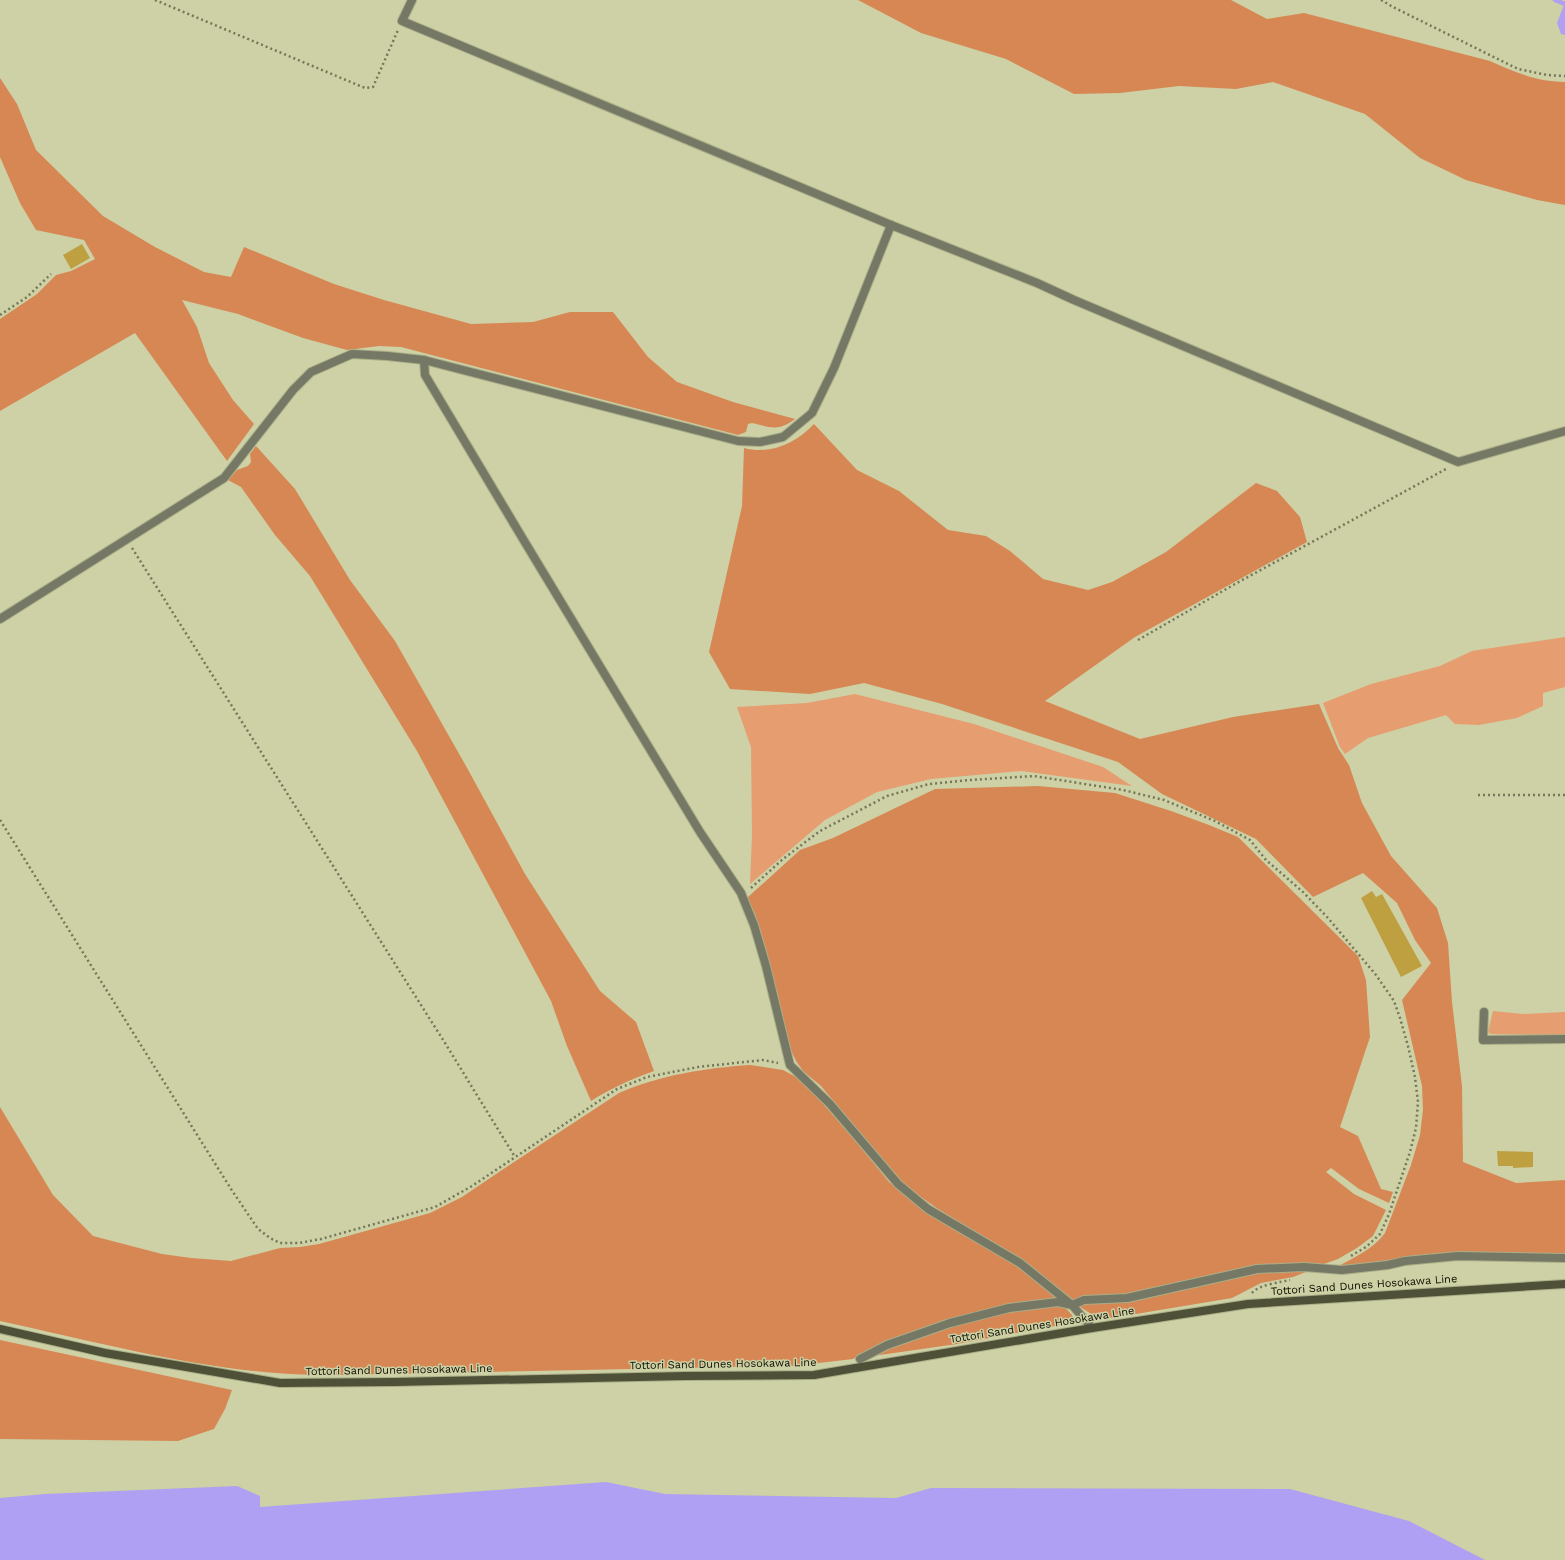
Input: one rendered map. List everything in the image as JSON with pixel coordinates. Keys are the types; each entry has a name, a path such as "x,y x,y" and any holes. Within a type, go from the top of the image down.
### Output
{"main road":[{"name":"Tottori Sand Dunes Hosokawa Line","path":"0,1329 105,1354 207,1372 288,1383 814,1375 1243,1304 1565,1284"}],"street":[{"path":"412,0 402,21 891,225 1037,282 1074,300 1458,462 1565,431"},
{"path":"0,619 224,478 293,390 311,372 352,354 424,360 738,441 760,442 784,437 812,413 834,368 891,225"},
{"path":"424,360 425,375 446,412 696,825 741,893 756,932 790,1065 830,1104 898,1184 928,1209 1020,1263 1072,1305 1092,1328"},
{"path":"1484,1012 1483,1040 1565,1039"},
{"path":"860,1359 887,1344 950,1323 1009,1308 1058,1302 1072,1305 1084,1300 1127,1298 1257,1269 1304,1267 1342,1270 1388,1265 1405,1261 1458,1256 1565,1258"}],"path":[{"path":"155,0 365,88 372,87 402,21"},
{"path":"1381,0 1414,18 1518,69 1547,76 1565,76"},
{"path":"0,315 27,296 51,274"},
{"path":"1138,640 1235,584 1458,462"},
{"path":"126,540 445,1043 515,1157"},
{"path":"741,893 753,887 820,831 887,796 928,784 1034,776 1123,790 1164,800 1215,821 1250,840 1266,860 1303,892 1328,918 1376,975 1394,1001 1408,1046 1416,1090 1418,1102 1416,1128 1410,1152 1389,1214 1380,1234 1366,1247 1325,1268"},
{"path":"1478,795 1565,795"},
{"path":"0,820 231,1189 258,1229 280,1243 299,1243 321,1240 435,1207 472,1186 617,1089 647,1077 698,1067 763,1060 790,1065"},
{"path":"1243,1304 1255,1290 1291,1280"}],"shaded area":[{"path":"858,0 1231,0 1267,19 1304,13 1490,61 1518,73 1535,78 1565,82 1565,205 1537,200 1466,180 1420,158 1365,114 1273,82 1236,89 1179,86 1120,93 1074,94 1006,59 921,33"},
{"path":"1565,2 1565,35 1561,34 1557,23"},
{"path":"0,78 17,104 36,150 103,216 155,247 204,272 231,277 244,247 334,284 384,300 471,324 533,322 570,312 613,312 648,357 677,382 733,402 795,419 784,426 779,427 769,427 752,423 748,424 746,432 738,435 401,347 379,346 347,350 303,338 238,314 182,300 197,327 209,363 233,400 254,424 227,461 135,333 0,411 0,319 37,294 56,275 71,271 95,259 84,240 36,230 20,203 0,157"},
{"path":"814,424 857,470 899,491 948,530 986,536 1010,551 1043,579 1088,590 1112,582 1166,552 1256,483 1277,491 1300,517 1307,542 1135,637 1045,701 1140,739 1233,717 1319,704 1338,748 1349,765 1362,803 1391,856 1437,908 1448,943 1452,1002 1462,1086 1463,1162 1516,1183 1565,1180 1565,1255 1441,1253 1393,1261 1337,1267 1375,1244 1385,1233 1411,1165 1420,1135 1423,1110 1422,1086 1402,1000 1431,963 1415,940 1397,903 1363,873 1313,897 1256,839 1162,794 1118,762 942,704 864,683 810,694 730,689 709,652 742,506 744,448 764,450 782,446 799,437"},
{"path":"256,446 295,489 350,580 395,641 525,874 600,991 636,1022 654,1071 622,1084 591,1101 567,1046 551,1001 417,751 310,576 275,535 241,487 228,480 237,470 248,466 251,462 250,454"},
{"path":"1565,637 1565,687 1543,693 1543,706 1517,718 1479,725 1455,724 1446,715 1368,738 1345,754 1340,747 1323,703 1371,684 1440,666 1472,651"},
{"path":"855,694 974,724 1103,767 1132,786 1021,771 931,779 877,792 825,820 750,884 752,835 751,747 737,707 807,703"},
{"path":"1038,786 1115,793 1171,811 1238,837 1358,956 1366,980 1370,1037 1340,1127 1358,1136 1381,1189 1393,1192 1389,1203 1359,1189 1331,1168 1326,1172 1354,1194 1386,1210 1373,1236 1357,1248 1338,1259 1324,1264 1249,1268 1129,1296 1074,1301 1033,1268 938,1209 911,1190 895,1175 821,1086 803,1071 796,1061 790,1048 761,933 755,914 747,898 800,850 833,838 935,789"},
{"path":"1493,1011 1523,1014 1565,1012 1565,1035 1491,1034 1488,1032"},
{"path":"750,1065 783,1070 808,1086 889,1182 932,1216 1015,1265 1036,1280 1057,1299 877,1346 853,1359 793,1366 337,1375 294,1374 252,1371 167,1358 0,1321 0,1107 53,1195 93,1236 162,1254 231,1261 280,1248 319,1244 430,1213 462,1197 619,1093 651,1081 683,1073"},
{"path":"1314,1269 1293,1277 1261,1283 1232,1298 1112,1318 1094,1315 1078,1305 1248,1273"},
{"path":"1062,1304 1072,1315 1074,1320 1071,1323 957,1344 873,1356 874,1352 932,1332 1015,1309"},
{"path":"0,1340 232,1390 225,1409 214,1429 178,1441 0,1439"},
{"path":"606,1482 665,1494 896,1498 931,1488 1290,1489 1409,1521 1485,1560 0,1560 0,1498 45,1494 237,1486 260,1496 260,1507"}],"building":[{"path":"82,244 90,258 71,269 63,255"},
{"path":"1372,891 1376,897 1382,894 1422,966 1401,977 1361,898"},
{"path":"1497,1151 1533,1152 1533,1167 1513,1168 1513,1166 1498,1166"}],"waterway":[{"path":"1555,0 1565,4"}]}
